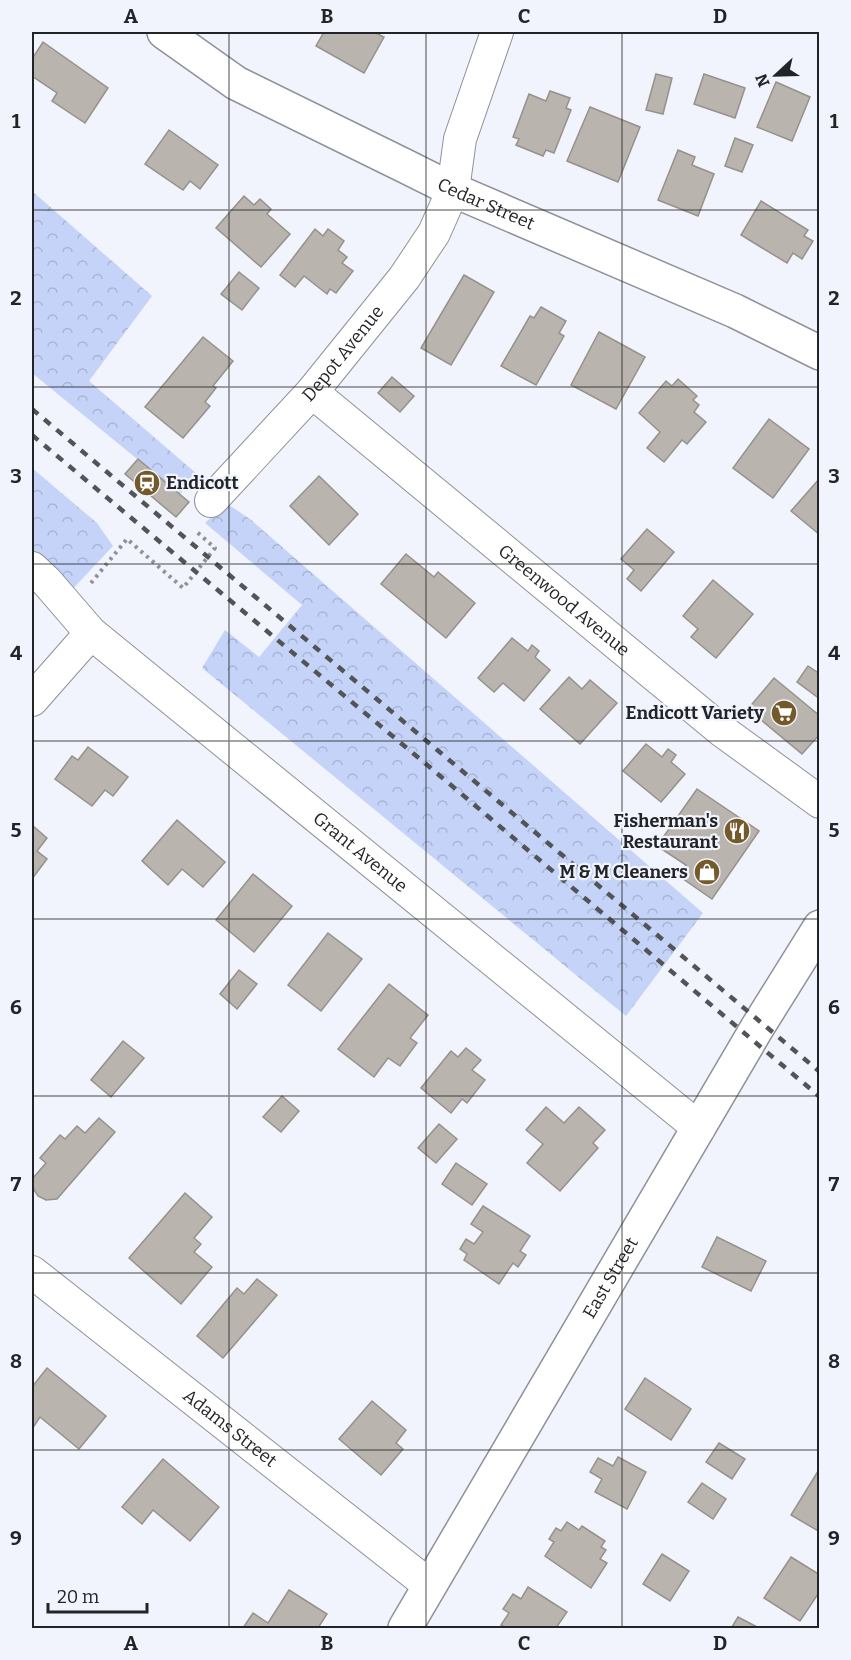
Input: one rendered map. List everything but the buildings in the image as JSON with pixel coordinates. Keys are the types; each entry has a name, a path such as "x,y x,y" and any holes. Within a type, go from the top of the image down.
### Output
{"main road":[{"name":"Cedar Street","path":"164,32 236,83 453,190 735,311 819,352"},
{"name":"East Street","path":"405,1629 757,1028 819,927"}],"street":[{"name":"Depot Avenue","path":"211,501 312,392 404,278 434,233 453,190 460,139 497,32"},
{"name":"Greenwood Avenue","path":"312,392 721,730 819,802"},
{"name":"Grant Avenue","path":"32,568 92,633 699,1128"},
{"path":"32,700 92,633"},
{"name":"Adams Street","path":"32,1272 429,1585"}],"path":[{"path":"123,545 127,539 183,588 215,548 189,525"}],"green space":[{"path":"32,191 152,296 89,381 197,474 180,494 32,373"},
{"path":"32,468 97,523 113,546 67,595 32,551"},
{"path":"226,503 250,519 703,913 626,1016 202,668 225,630 259,657 302,605 205,523"}],"railway":[{"path":"32,409 820,1072"},
{"path":"32,435 820,1097"}],"place":[{"name":"Endicott","path":"147,483"},
{"name":"Endicott Variety","path":"784,713"},
{"name":"Fisherman's Restaurant","path":"737,831"},
{"name":"M & M Cleaners","path":"707,872"}]}
